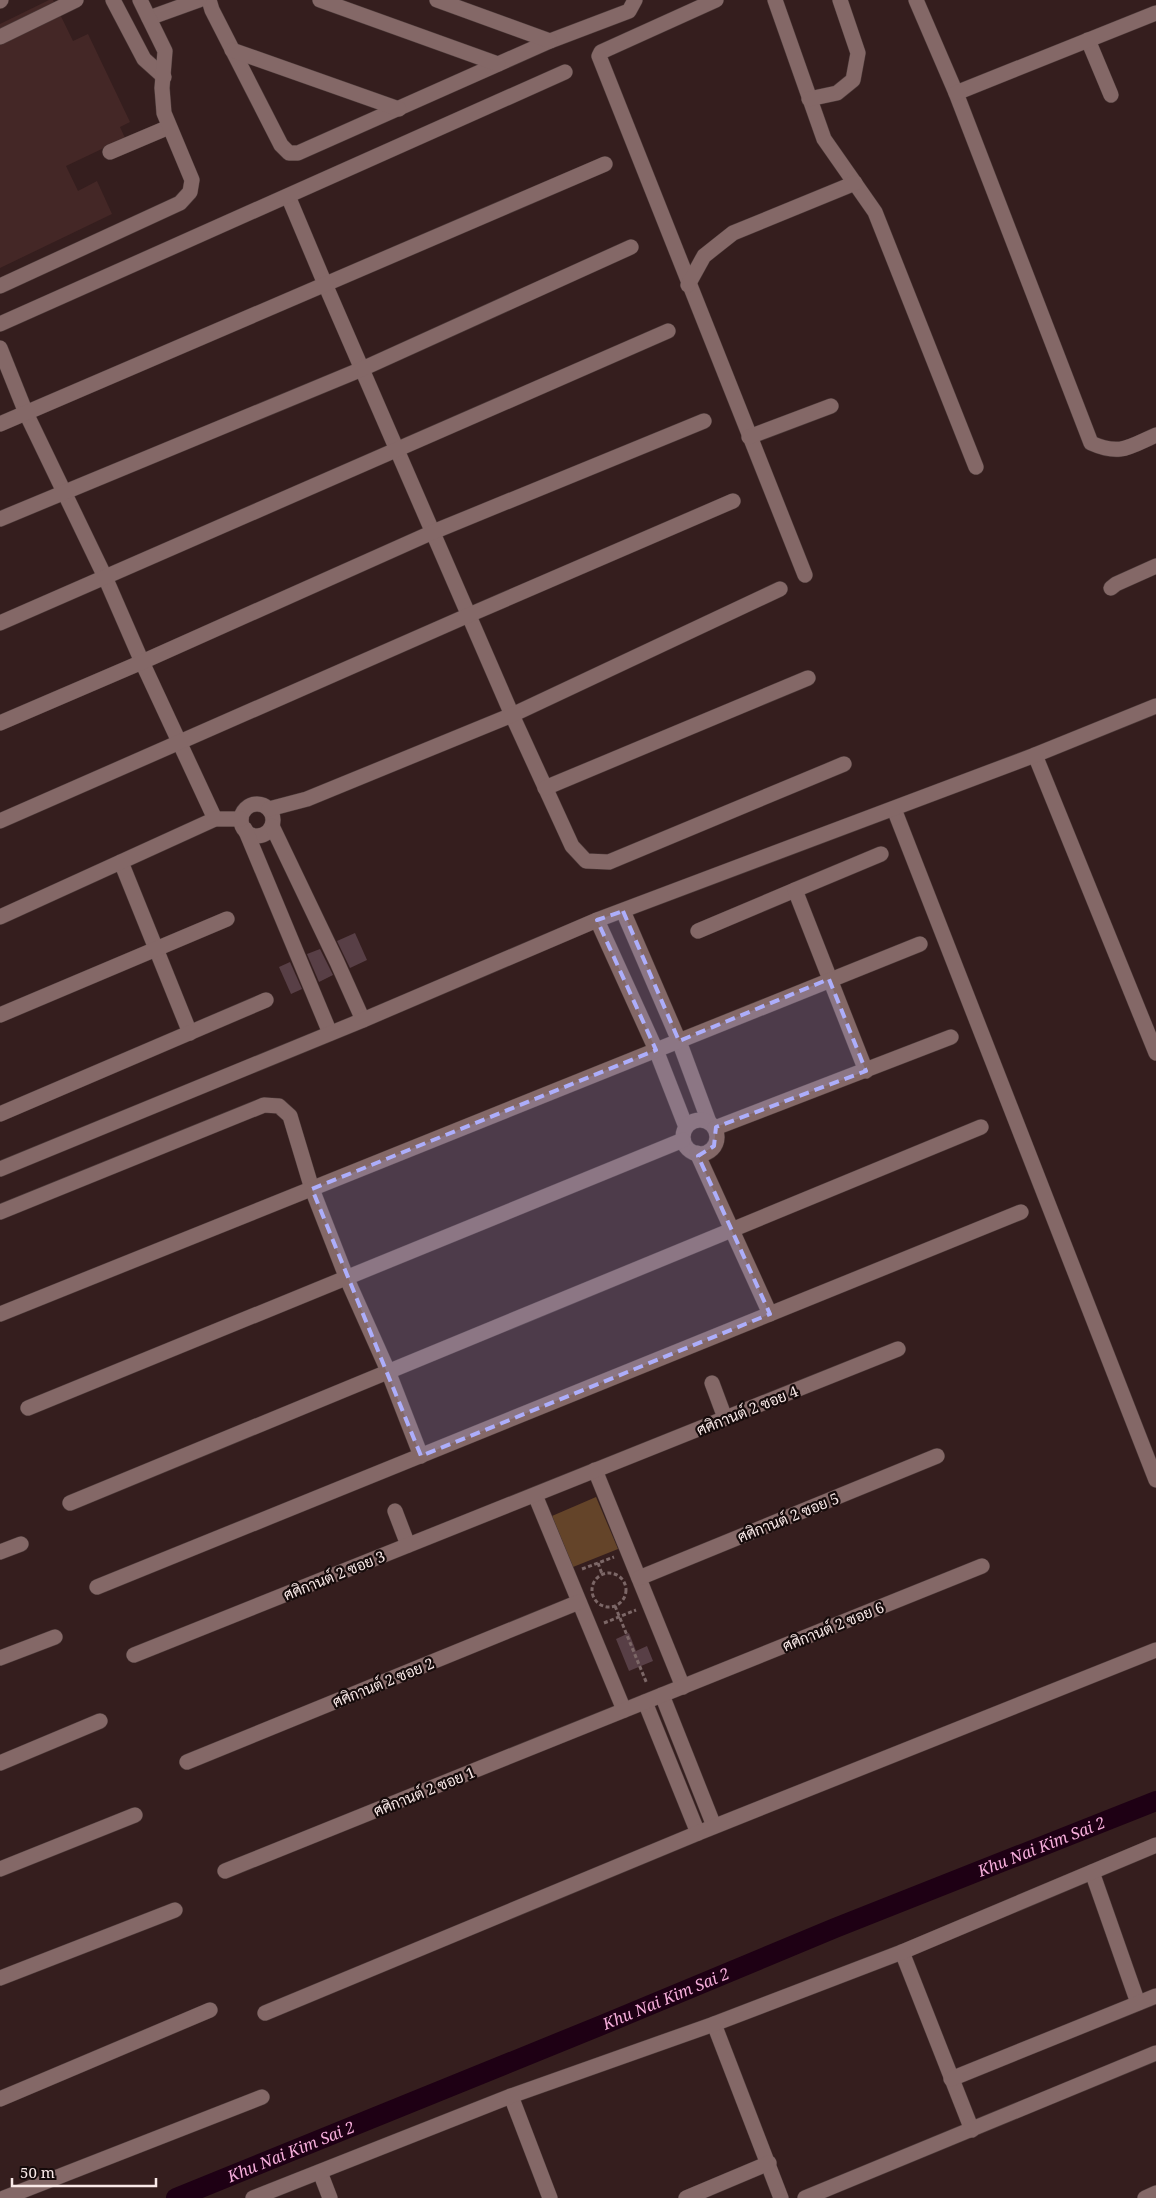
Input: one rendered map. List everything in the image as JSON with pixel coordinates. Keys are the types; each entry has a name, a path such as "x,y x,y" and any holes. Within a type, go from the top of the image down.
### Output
{"street":[{"path":"0,37 76,0"},
{"path":"113,0 144,59 164,77"},
{"path":"0,286 186,198 190,192 192,180 164,113 165,51 140,0"},
{"path":"149,18 199,0"},
{"path":"209,0 232,50 281,145 289,153 298,154 550,41 629,10 635,0"},
{"path":"320,0 498,64"},
{"path":"437,0 550,41"},
{"path":"716,0 599,54 688,285 805,575"},
{"path":"775,0 824,139 875,212 976,468"},
{"path":"809,99 837,92 853,80 858,53 840,0"},
{"path":"916,0 956,93 1091,443 1104,449 1119,451 1156,435"},
{"path":"956,93 1156,13"},
{"path":"1088,40 1111,95"},
{"path":"232,50 399,109"},
{"path":"0,324 565,72"},
{"path":"110,152 169,127"},
{"path":"0,424 605,164"},
{"path":"688,285 704,256 733,233 855,183"},
{"path":"288,196 324,284 512,715 572,846 586,861 609,862 844,764"},
{"path":"0,519 362,369 631,248"},
{"path":"0,623 668,331"},
{"path":"0,348 26,413 105,576 142,662 216,819"},
{"path":"749,437 831,406"},
{"path":"0,723 433,532 704,421"},
{"path":"0,821 468,615 733,501"},
{"path":"1111,588 1156,566"},
{"path":"269,809 307,799 512,715 780,589"},
{"path":"545,788 808,678"},
{"path":"0,1169 363,1020 597,920 894,809 1156,706"},
{"path":"1035,754 1156,1053"},
{"path":"330,1033 243,824 243,812 252,804 264,805 269,809 273,821 272,826 338,962 363,1020"},
{"path":"894,809 1156,1480"},
{"path":"0,917 216,819 243,824 256,836 262,835 272,826"},
{"path":"698,931 881,854"},
{"path":"120,862 190,1033"},
{"path":"795,890 866,1070"},
{"path":"597,920 656,1050 691,1151 704,1153 714,1146 717,1140 712,1125 679,1041 622,911"},
{"path":"0,1016 227,919"},
{"path":"0,1314 920,944"},
{"path":"0,1114 266,1000"},
{"path":"28,1408 347,1279 685,1134 696,1120 712,1125 866,1070 951,1037"},
{"path":"0,1212 264,1105 279,1106 290,1116 312,1189 347,1279 388,1371 421,1456"},
{"path":"70,1503 981,1126"},
{"path":"697,1153 770,1314"},
{"path":"96,1587 1021,1212"},
{"name":"ศศิกานต์ 2 ซอย 4","path":"534,1495 898,1349"},
{"path":"712,1383 725,1418"},
{"name":"ศศิกานต์ 2 ซอย 5","path":"639,1578 937,1456"},
{"path":"595,1470 683,1686"},
{"path":"534,1495 624,1710"},
{"name":"ศศิกานต์ 2 ซอย 3","path":"134,1656 534,1495"},
{"path":"395,1511 408,1546"},
{"path":"0,1552 21,1544"},
{"name":"ศศิกานต์ 2 ซอย 6","path":"653,1699 982,1566"},
{"name":"ศศิกานต์ 2 ซอย 2","path":"187,1762 579,1602"},
{"path":"0,1658 54,1637"},
{"path":"265,2013 714,1826 1155,1652"},
{"path":"653,1699 714,1826"},
{"path":"653,1699 698,1833"},
{"name":"ศศิกานต์ 2 ซอย 1","path":"225,1871 653,1699"},
{"path":"0,1763 100,1721"},
{"path":"0,1869 135,1815"},
{"path":"254,2198 511,2096 714,2024 902,1952 1156,1845"},
{"path":"1092,1872 1138,2003"},
{"path":"0,1978 175,1910"},
{"path":"902,1952 972,2130"},
{"path":"952,2079 1156,1996"},
{"path":"0,2099 210,2010"},
{"path":"714,2024 781,2198"},
{"path":"806,2198 1156,2053"},
{"path":"511,2096 550,2198"},
{"path":"4,2198 262,2097"},
{"path":"686,2198 769,2163"},
{"path":"320,2172 330,2198"},
{"path":"1145,2198 1156,2193"}],"path":[{"path":"568,1575 628,1551"},
{"path":"598,1563 602,1574"},
{"path":"613,1573 622,1579 625,1584 626,1596 623,1601 615,1606 607,1608 601,1606 593,1597 592,1586 594,1581 602,1574 613,1573"},
{"path":"590,1628 650,1605"},
{"path":"615,1606 653,1699"}],"highlighted area":[{"path":"623,911 679,1041 829,979 866,1071 716,1127 714,1146 698,1156 770,1314 421,1456 312,1189 656,1050 597,920"}],"shaded area":[{"path":"49,0 53,0 73,41 88,34 130,122 120,127 125,138 66,166 78,191 97,181 112,214 0,268 0,24"},
{"path":"596,1497 618,1549 573,1567 552,1516"}],"building":[{"path":"355,933 367,960 350,968 337,941"},
{"path":"320,949 333,975 319,982 307,954"},
{"path":"290,962 302,989 291,994 279,967"},
{"path":"629,1633 636,1651 647,1646 653,1661 629,1671 616,1639"}],"waterway":[{"name":"Khu Nai Kim Sai 2","path":"176,2198 835,1928 1156,1801"}]}
